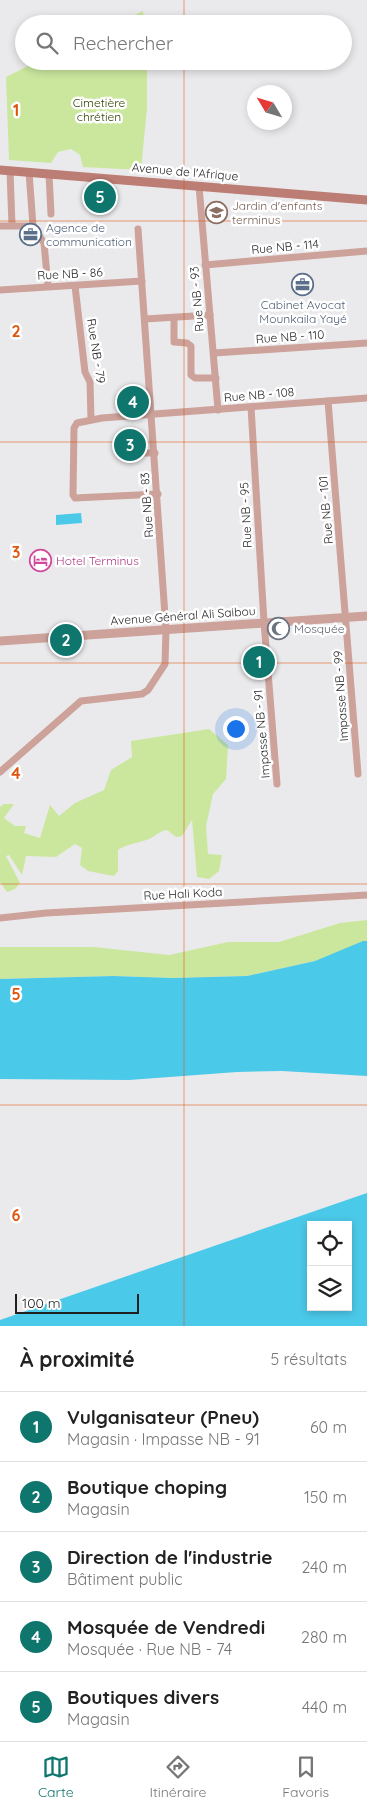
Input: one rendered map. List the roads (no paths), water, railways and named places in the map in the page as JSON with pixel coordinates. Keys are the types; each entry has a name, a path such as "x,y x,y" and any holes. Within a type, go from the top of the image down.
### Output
{"main road":[{"name":"Avenue de l'Afrique","path":"0,170 367,200"}],"street":[{"path":"10,171 12,225"},
{"path":"29,172 33,226 44,243 48,286"},
{"path":"49,174 51,214"},
{"name":"Rue NB - 93","path":"199,186 218,410"},
{"path":"0,226 33,226"},
{"name":"Rue NB - 83","path":"0,772 80,701 136,696 148,690 165,664 166,630 158,494 138,229"},
{"name":"Rue NB - 114","path":"205,264 367,251"},
{"name":"Rue NB - 86","path":"0,290 142,281"},
{"name":"Rue NB - 79","path":"76,286 85,372 90,382 91,420"},
{"path":"145,319 210,315"},
{"path":"174,318 174,342 187,343 191,346 193,377 216,378"},
{"name":"Rue NB - 110","path":"214,353 367,343"},
{"name":"Rue NB - 108","path":"158,494 74,497 75,425 78,421 367,398"},
{"name":"Rue NB - 101","path":"328,401 346,617"},
{"name":"Rue NB - 95","path":"251,407 264,622"},
{"path":"130,453 155,453"},
{"name":"Avenue Général Ali Saibou","path":"0,641 367,616"},
{"name":"Impasse NB - 99","path":"346,617 358,774"},
{"name":"Impasse NB - 91","path":"264,622 277,784"},
{"name":"Rue Hali Koda","path":"0,918 46,913 367,895"}],"water":[{"path":"81,513 82,523 56,525 56,515"},
{"path":"367,941 367,1076 282,1071 237,1072 129,1080 0,1079 0,979 113,976 173,978 247,976 315,961"},
{"path":"367,1193 367,1326 0,1326 0,1320"}],"place":[{"name":"Boutiques divers","path":"100,197"},
{"name":"Jardin d'enfants terminus","path":"216,213"},
{"name":"Agence de communication","path":"30,235"},
{"name":"Cabinet Avocat Mounkaila Yayé","path":"303,284"},
{"name":"Mosquée de Vendredi","path":"133,402"},
{"name":"Direction de l'industrie","path":"130,445"},
{"name":"Hotel Terminus","path":"40,561"},
{"name":"Mosquée","path":"278,629"},
{"name":"Boutique choping","path":"66,640"},
{"name":"Vulganisateur (Pneu)","path":"259,662"}],"park label":[{"name":"Cimetière chrétien","path":"99,110"}]}
